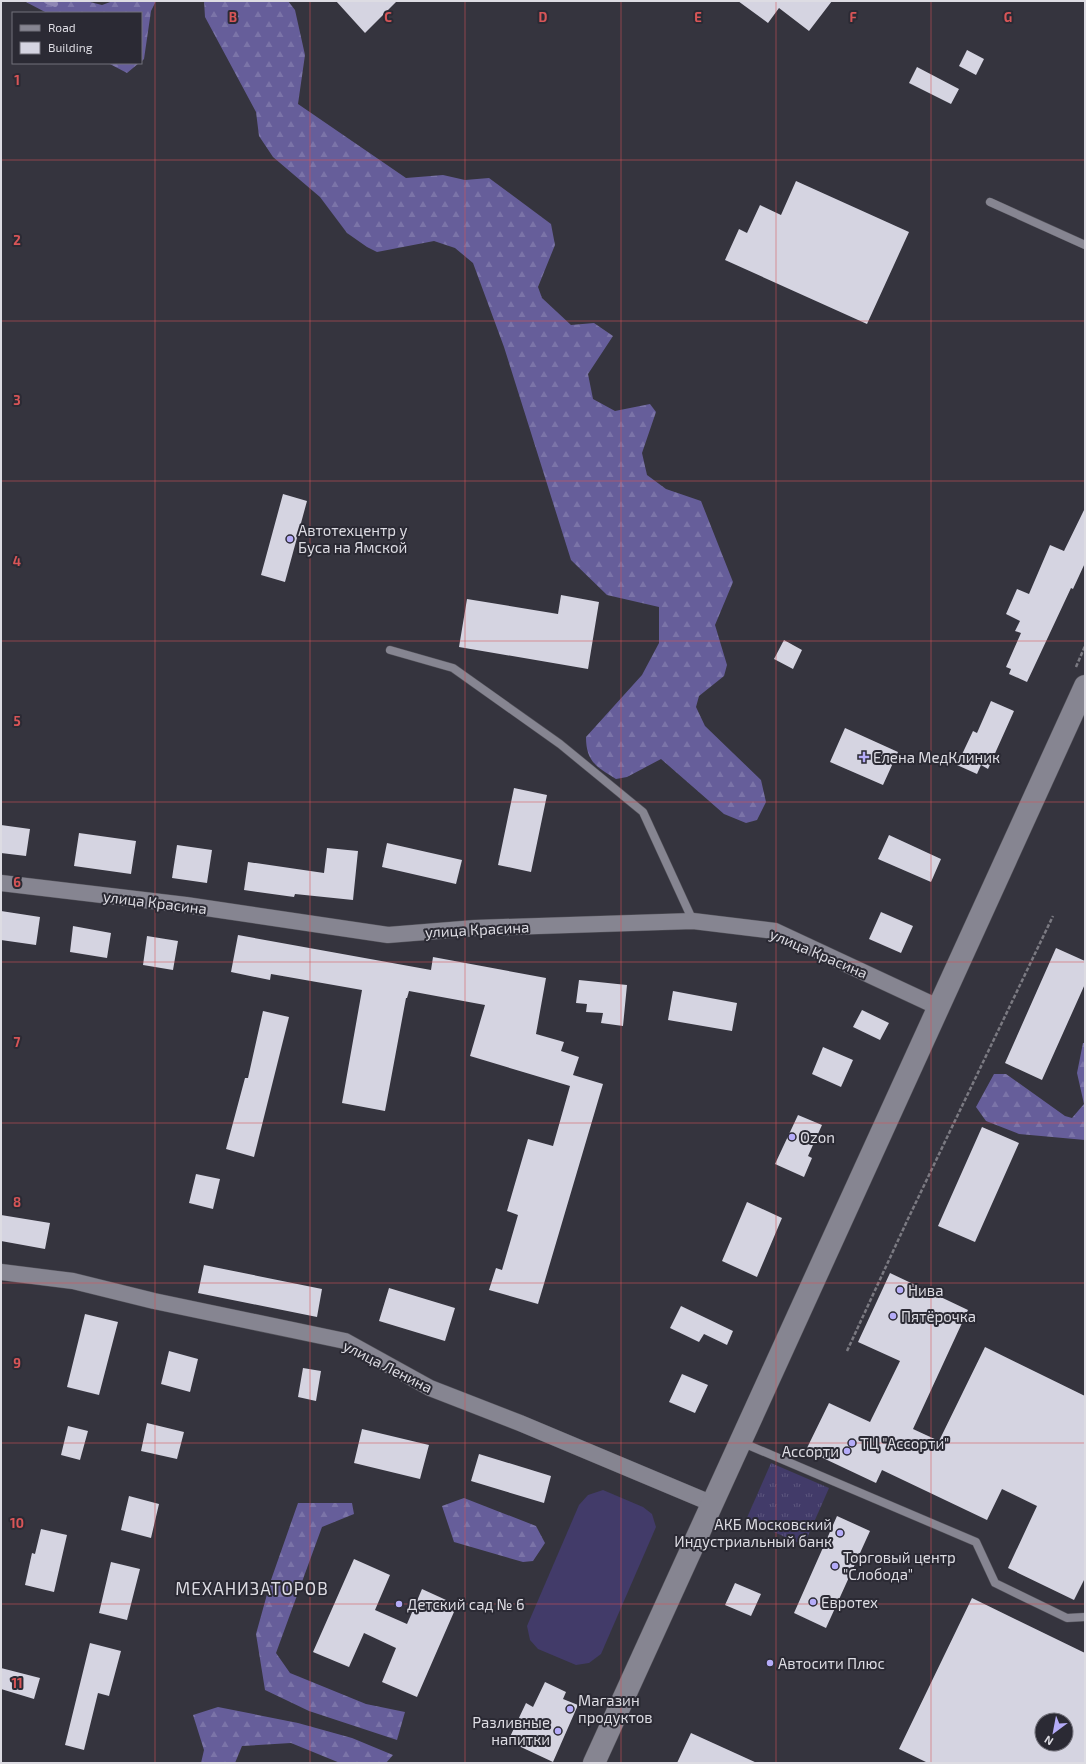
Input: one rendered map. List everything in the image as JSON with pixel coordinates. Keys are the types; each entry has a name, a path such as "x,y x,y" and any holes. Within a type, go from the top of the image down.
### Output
{"main road":[{"path":"594,1763 1085,686"}],"street":[{"name":"улица Красина","path":"1,883 186,906 388,935 474,928 693,921 775,931 938,1007"},
{"name":"улица Ленина","path":"1,1272 73,1281 154,1301 344,1341 430,1388 520,1423 713,1504"}],"lane":[{"path":"990,202 1085,245"},
{"path":"390,650 453,668 560,744 644,812 693,921"},
{"path":"741,1442 976,1542 995,1583 1067,1618 1085,1617"}],"path":[{"path":"847,1351 1053,916"}],"green space":[{"path":"24,1 86,1 102,5 113,1 156,1 151,11 144,59 142,61 142,12 45,12"},
{"path":"204,1 288,1 295,10 305,55 298,104 406,178 443,175 465,180 489,178 551,224 555,245 538,287 542,298 571,325 594,323 613,336 588,374 593,399 615,411 650,404 656,412 642,453 647,475 666,489 701,501 733,582 715,625 727,665 724,676 699,696 696,707 705,726 761,780 766,802 757,820 746,823 724,814 661,759 627,777 616,779 598,767 590,758 586,737 642,675 659,643 659,607 607,595 571,560 504,347 473,263 455,248 434,241 377,252 347,233 320,197 273,157 259,136 256,112 205,17"},
{"path":"110,64 138,64 127,73"},
{"path":"1083,1043 1085,1043 1085,1140 1019,1134 986,1121 976,1107 994,1074 1006,1074 1065,1116 1072,1118 1084,1104 1077,1073"},
{"path":"771,1463 829,1488 804,1545 746,1520"},
{"path":"603,1490 643,1507 652,1514 656,1527 601,1654 589,1663 576,1665 538,1649 530,1640 527,1626 579,1505 588,1495"},
{"path":"464,1498 536,1526 545,1543 533,1561 523,1562 454,1542 442,1506"},
{"path":"298,1503 352,1503 354,1514 322,1527 276,1653 290,1673 366,1704 405,1712 397,1740 309,1711 265,1690 256,1634 271,1580"},
{"path":"218,1707 298,1723 352,1738 393,1755 386,1763 340,1763 291,1743 242,1746 235,1763 201,1763 204,1750 193,1715"}],"building":[{"path":"336,1 397,1 365,33"},
{"path":"738,1 832,1 809,31 779,8 768,23"},
{"path":"967,50 984,59 976,75 959,66"},
{"path":"917,67 959,89 951,104 909,83"},
{"path":"796,181 909,232 867,324 725,260 739,229 747,233 760,205 781,215"},
{"path":"283,494 307,501 285,582 261,575"},
{"path":"1085,508 1085,563 1073,589 1071,588 1027,682 1009,674 1011,669 1006,667 1021,633 1015,631 1020,621 1006,614 1017,589 1029,594 1050,545 1064,551"},
{"path":"561,595 599,602 588,669 459,647 467,599 558,614"},
{"path":"784,640 802,650 793,669 774,659"},
{"path":"991,701 1014,711 988,769 981,765 977,774 957,765 973,731 977,733"},
{"name":"Елена МедКлиник","path":"845,728 898,752 883,785 830,762"},
{"path":"514,788 547,795 531,872 498,865"},
{"path":"1,825 30,829 26,856 1,853"},
{"path":"79,833 136,841 131,874 74,866"},
{"path":"889,835 941,859 931,882 878,859"},
{"path":"387,843 462,860 456,884 382,867"},
{"path":"177,845 212,850 207,883 172,878"},
{"path":"327,848 358,851 353,900 295,894 294,897 244,890 248,862 324,873"},
{"path":"1,911 40,917 36,945 1,940"},
{"path":"881,912 913,926 901,953 869,939"},
{"path":"73,926 111,933 107,958 70,952"},
{"path":"238,935 431,970 433,957 546,978 536,1034 564,1042 561,1051 579,1057 573,1075 603,1084 538,1304 489,1290 496,1268 502,1270 518,1215 507,1211 528,1139 553,1146 570,1086 470,1056 485,1005 409,991 406,998 385,1111 342,1103 362,990 271,974 270,980 231,972"},
{"path":"147,936 178,941 173,970 143,965"},
{"path":"1056,948 1085,961 1085,984 1042,1080 1005,1063"},
{"path":"579,980 627,985 623,1026 601,1023 603,1013 586,1012 587,1004 576,1003"},
{"path":"673,991 737,1003 732,1031 668,1020"},
{"path":"862,1010 889,1023 880,1040 853,1027"},
{"path":"263,1011 289,1017 254,1157 226,1149 245,1078 248,1078"},
{"path":"823,1047 853,1060 841,1087 812,1074"},
{"path":"798,1115 822,1125 808,1156 812,1158 804,1177 775,1164"},
{"path":"982,1127 1019,1143 975,1242 938,1226"},
{"path":"196,1174 220,1179 213,1209 189,1203"},
{"path":"747,1202 782,1218 757,1277 722,1261"},
{"path":"1,1215 50,1223 45,1249 1,1241"},
{"path":"204,1265 322,1289 317,1317 198,1293"},
{"path":"890,1273 968,1310 913,1429 939,1441 985,1347 1085,1396 1085,1578 1074,1600 1008,1568 1037,1506 1002,1489 987,1520 882,1470 876,1483 806,1450 829,1403 870,1422 900,1361 858,1342"},
{"path":"389,1288 455,1308 445,1341 379,1321"},
{"path":"681,1306 733,1331 727,1345 704,1334 699,1342 670,1328"},
{"path":"85,1314 118,1322 99,1395 67,1387"},
{"path":"169,1351 198,1359 190,1392 161,1384"},
{"path":"303,1368 321,1371 316,1401 298,1397"},
{"path":"682,1374 708,1385 695,1413 669,1402"},
{"path":"147,1423 184,1432 177,1459 141,1451"},
{"path":"68,1426 88,1431 80,1460 61,1455"},
{"path":"362,1429 429,1445 420,1479 354,1463"},
{"path":"479,1454 551,1476 544,1503 471,1481"},
{"path":"129,1496 159,1504 151,1538 121,1530"},
{"name":"Торговый центр \"Слобода\"","path":"837,1516 870,1531 826,1628 794,1613"},
{"path":"41,1529 67,1535 54,1592 25,1585 32,1553 35,1554"},
{"path":"354,1559 390,1575 375,1610 407,1624 422,1589 457,1605 417,1697 382,1682 396,1648 364,1633 349,1667 313,1652"},
{"path":"111,1562 140,1569 127,1620 99,1613"},
{"path":"735,1583 761,1594 751,1616 725,1605"},
{"path":"972,1598 1085,1653 1085,1763 928,1763 899,1749"},
{"path":"90,1643 121,1651 109,1696 98,1693 84,1750 65,1745"},
{"path":"1,1668 40,1678 34,1699 1,1689"},
{"path":"545,1682 566,1692 563,1699 578,1705 553,1762 508,1741 526,1703 533,1707"},
{"path":"691,1733 757,1763 677,1763"}],"waterway":[{"path":"47,1 55,4"}],"place":[{"name":"Автотехцентр у Буса на Ямской","path":"290,539"},
{"name":"Елена МедКлиник","path":"864,757"},
{"name":"Ozon","path":"792,1137"},
{"name":"Нива","path":"900,1290"},
{"name":"Пятёрочка","path":"893,1316"},
{"name":"ТЦ \"Ассорти\"","path":"852,1443"},
{"name":"Ассорти","path":"847,1451"},
{"name":"АКБ Московский Индустриальный банк","path":"840,1533"},
{"name":"Торговый центр \"Слобода\"","path":"835,1566"},
{"name":"Евротех","path":"813,1602"},
{"name":"Детский сад № 6","path":"399,1604"},
{"name":"Автосити Плюс","path":"770,1663"},
{"name":"Магазин продуктов","path":"570,1709"},
{"name":"Разливные напитки","path":"558,1731"}],"district":[{"name":"МЕХАНИЗАТОРОВ","path":"252,1588"}]}
